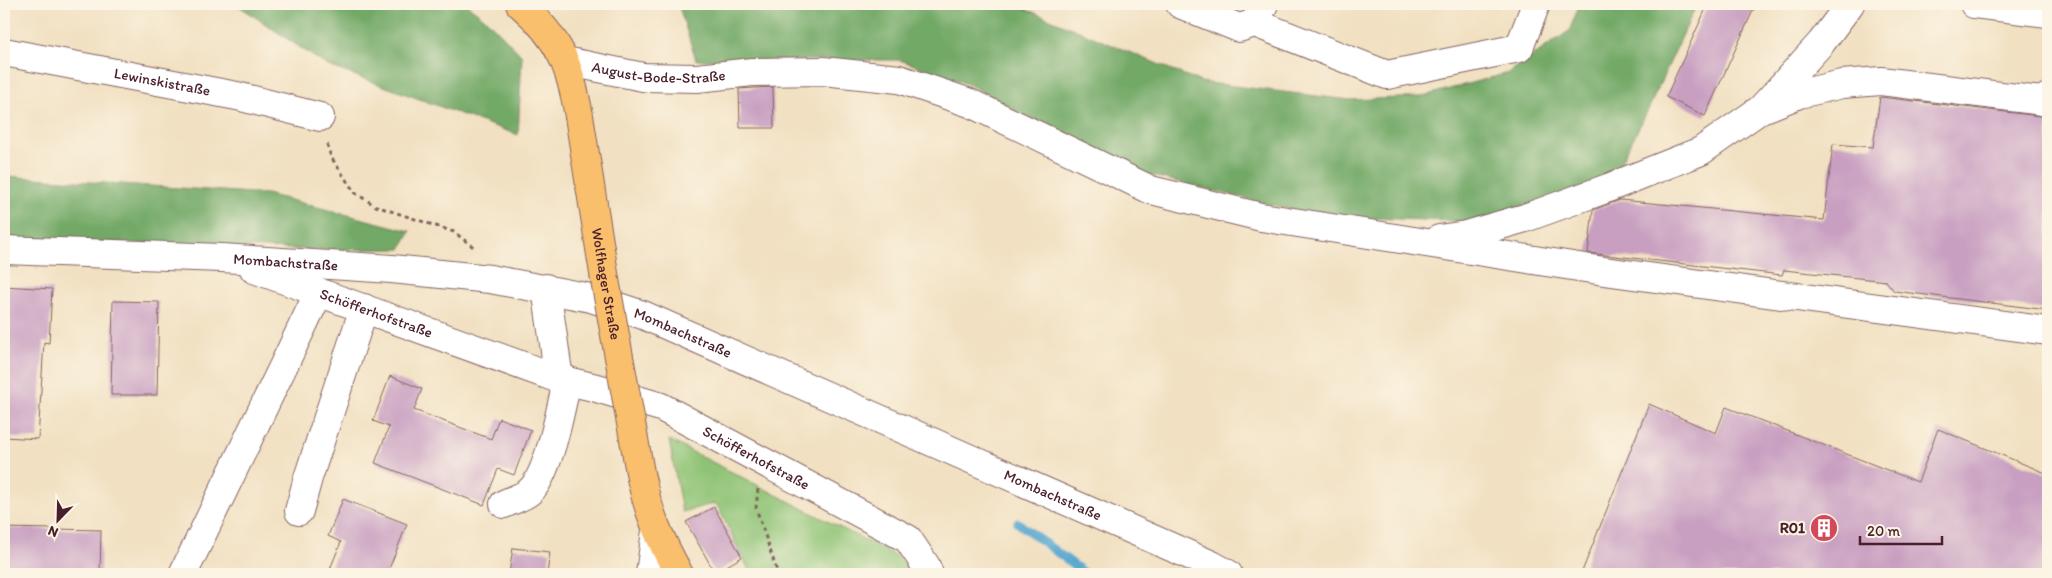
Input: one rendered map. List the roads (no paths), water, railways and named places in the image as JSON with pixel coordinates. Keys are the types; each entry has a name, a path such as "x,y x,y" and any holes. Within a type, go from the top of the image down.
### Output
{"main road":[{"name":"Wolfhager Straße","path":"520,4 538,20 553,38 568,69 641,478 656,531 679,574"}],"street":[{"path":"1180,4 1239,28 1260,13 1387,75 1519,48 1536,4"},
{"path":"1761,109 1821,43 1850,4"},
{"path":"1974,4 2048,13"},
{"name":"Lewinskistraße","path":"4,52 237,96 320,117"},
{"name":"August-Bode-Straße","path":"568,69 643,77 697,78 752,72 823,71 899,79 970,103 1151,190 1261,217 1604,271 2048,331"},
{"path":"1418,243 1466,235 1525,218 1608,188 1701,150 1761,109 1799,94 1842,84 1881,81 2042,101 2048,97"},
{"name":"Mombachstraße","path":"4,250 222,258 392,269 490,279 546,288 591,298 642,316 1200,568 1228,574"},
{"name":"Schöfferhofstraße","path":"222,258 563,380 661,407 900,534 908,539 926,566 929,574"},
{"path":"504,504 530,492 538,481 559,421 563,380 546,288"},
{"path":"183,574 319,292"},
{"path":"299,511 364,308"},
{"path":"650,574 656,531"}],"waterway":[{"path":"1018,523 1086,574"}],"place":[{"name":"R01","path":"1824,528"}]}
